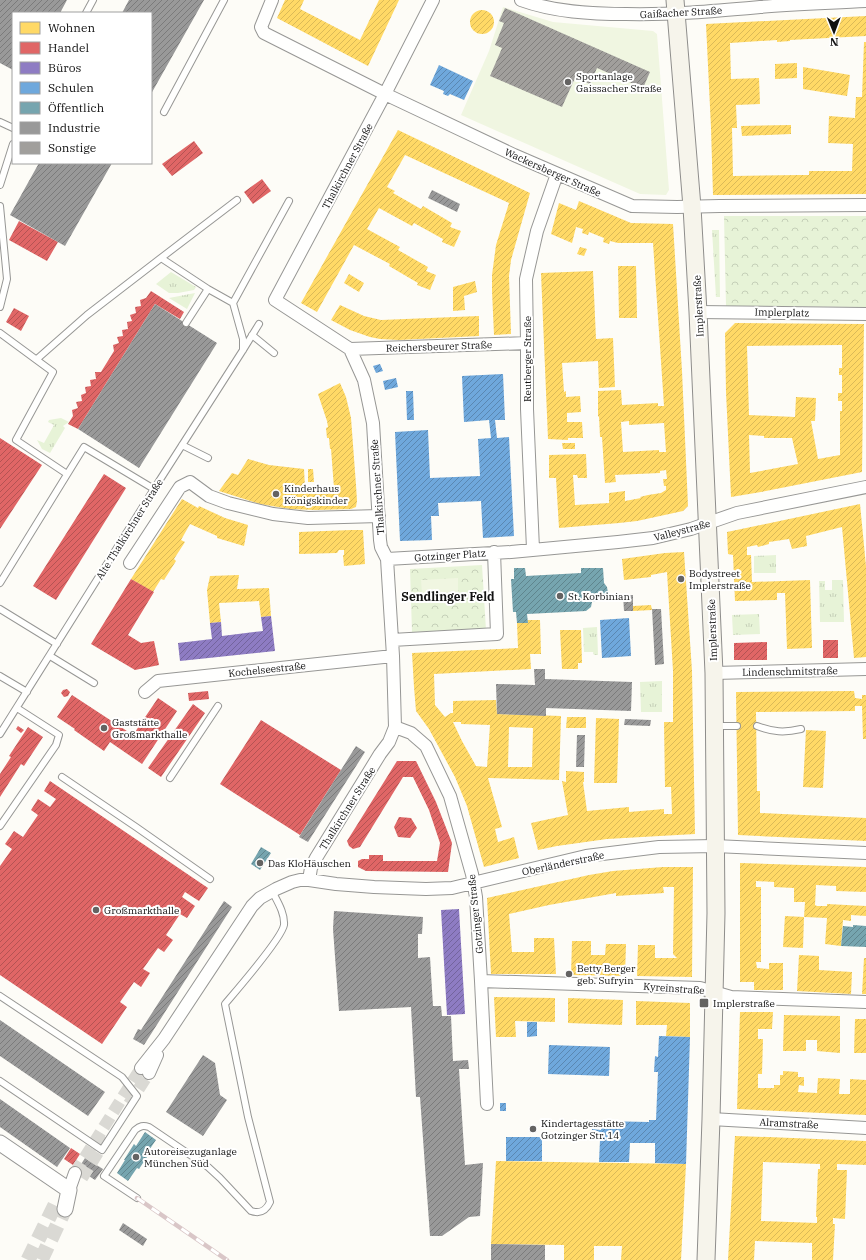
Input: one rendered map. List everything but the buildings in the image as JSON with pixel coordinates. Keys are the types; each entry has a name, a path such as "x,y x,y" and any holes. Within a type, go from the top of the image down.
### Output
{"main road":[{"name":"Implerstraße","path":"675,7 692,207 698,312 714,673 714,726 721,846 716,913 706,1260"}],"street":[{"name":"Wackersberger Straße","path":"272,0 261,27 264,33 385,94 514,156 632,206 692,207 866,205"},
{"name":"Thalkirchner Straße","path":"309,880 311,868 316,858 389,742 395,728 393,656 387,559 381,547 373,423 364,380 350,349 275,300 385,94 433,0"},
{"name":"Gaißacher Straße","path":"521,0 552,9 582,13 611,14 675,7 866,1"},
{"name":"Reutberger Straße","path":"533,549 527,409 528,343 526,279 537,231 557,174"},
{"name":"Implerplatz","path":"698,312 866,314"},
{"name":"Reichersbeurer Straße","path":"350,349 528,343"},
{"path":"130,563 180,487 190,482 209,496 228,503 273,514 308,518 379,516"},
{"name":"Valleystraße","path":"494,552 592,545 648,538 708,524 737,513 866,487"},
{"name":"Gotzinger Platz","path":"387,559 494,552 497,634 392,640"},
{"name":"Kochelseestraße","path":"145,692 158,681 393,656"},
{"name":"Lindenschmitstraße","path":"714,673 866,669"},
{"name":"Gotzinger Straße","path":"395,728 411,733 426,746 450,796 474,883 481,981 487,1104"},
{"name":"Oberländerstraße","path":"309,880 374,887 452,888 586,856 658,848 721,846 866,853"},
{"path":"145,1070 252,906 260,898 272,891 292,882 309,880"},
{"name":"Kyreinstraße","path":"481,981 700,988 731,997 866,1002"},
{"name":"Alramstraße","path":"711,1119 866,1128"},
{"path":"0,1143 69,1190"},
{"path":"61,1206 78,1175"}],"lane":[{"path":"87,12 93,0"},
{"path":"164,112 224,0"},
{"path":"0,122 12,128"},
{"path":"0,185 12,147"},
{"path":"37,360 87,315 237,200"},
{"path":"243,350 243,339 233,303 289,201"},
{"path":"0,206 7,279 0,307"},
{"path":"161,258 208,289 233,303"},
{"path":"186,323 208,289"},
{"name":"Alte Thalkirchner Straße","path":"0,734 259,324"},
{"path":"0,333 53,372 16,440 67,474"},
{"path":"252,335 274,353"},
{"path":"182,445 208,458"},
{"path":"0,583 84,447 154,488"},
{"path":"0,609 57,644"},
{"path":"50,656 94,683"},
{"path":"0,676 27,692"},
{"path":"170,778 218,706"},
{"path":"0,826 56,745 59,735 17,708"},
{"path":"714,726 737,726"},
{"path":"756,726 779,732 802,729"},
{"path":"62,777 210,879"},
{"path":"137,1198 104,1176 135,1130 138,1127 145,1126 152,1129 208,1167 251,1211 260,1212 268,1207 270,1202 269,1196 250,1124 226,1004 283,929 282,912 272,891"},
{"path":"0,996 122,1077 137,1096 102,1150 0,1081"}],"green space":[{"name":"Sportanlage Gaissacher Straße","path":"503,7 553,22 653,31 657,34 669,190 666,195 640,194 461,115 489,51"},
{"path":"724,216 866,216 866,307 726,306"},
{"path":"712,230 719,230 720,297 716,297"},
{"path":"171,272 196,287 194,290 169,293 156,284"},
{"path":"195,293 187,309 169,298"},
{"path":"61,418 69,422 63,426 65,428 50,453 42,449 37,440 44,443 54,425 48,422 49,420"},
{"path":"776,555 776,573 754,573 754,556"},
{"path":"482,565 486,630 412,632 410,569"},
{"path":"458,578 458,592 422,594 421,580"},
{"path":"832,580 843,580 844,622 820,622 819,581 825,581 825,590 832,590"},
{"path":"759,614 760,634 733,635 732,615"},
{"path":"597,627 598,655 594,655 593,652 584,652 583,628"},
{"path":"662,681 662,712 641,712 640,682"}],"tunnel":[{"path":"75,1173 141,1068"},
{"path":"129,1104 149,1073"},
{"path":"82,1178 107,1138"},
{"path":"28,1260 56,1203"},
{"path":"41,1260 65,1209"}],"railway":[{"path":"137,1198 227,1260"}],"place":[{"name":"Sportanlage Gaissacher Straße","path":"568,82"},
{"name":"Kinderhaus Königskinder","path":"276,494"},
{"name":"Bodystreet Implerstraße","path":"681,579"},
{"name":"St. Korbinian","path":"560,596"},
{"name":"Gaststätte Großmarkthalle","path":"104,728"},
{"name":"Das KloHäuschen","path":"260,863"},
{"name":"Großmarkthalle","path":"96,910"},
{"name":"Betty Berger geb. Sufryin","path":"569,974"},
{"name":"Implerstraße","path":"704,1003"},
{"name":"Kindertagesstätte Gotzinger Str. 14","path":"533,1129"},
{"name":"Autoreisezuganlage München Süd","path":"136,1157"}],"district":[{"name":"Sendlinger Feld","path":"448,597"}]}
